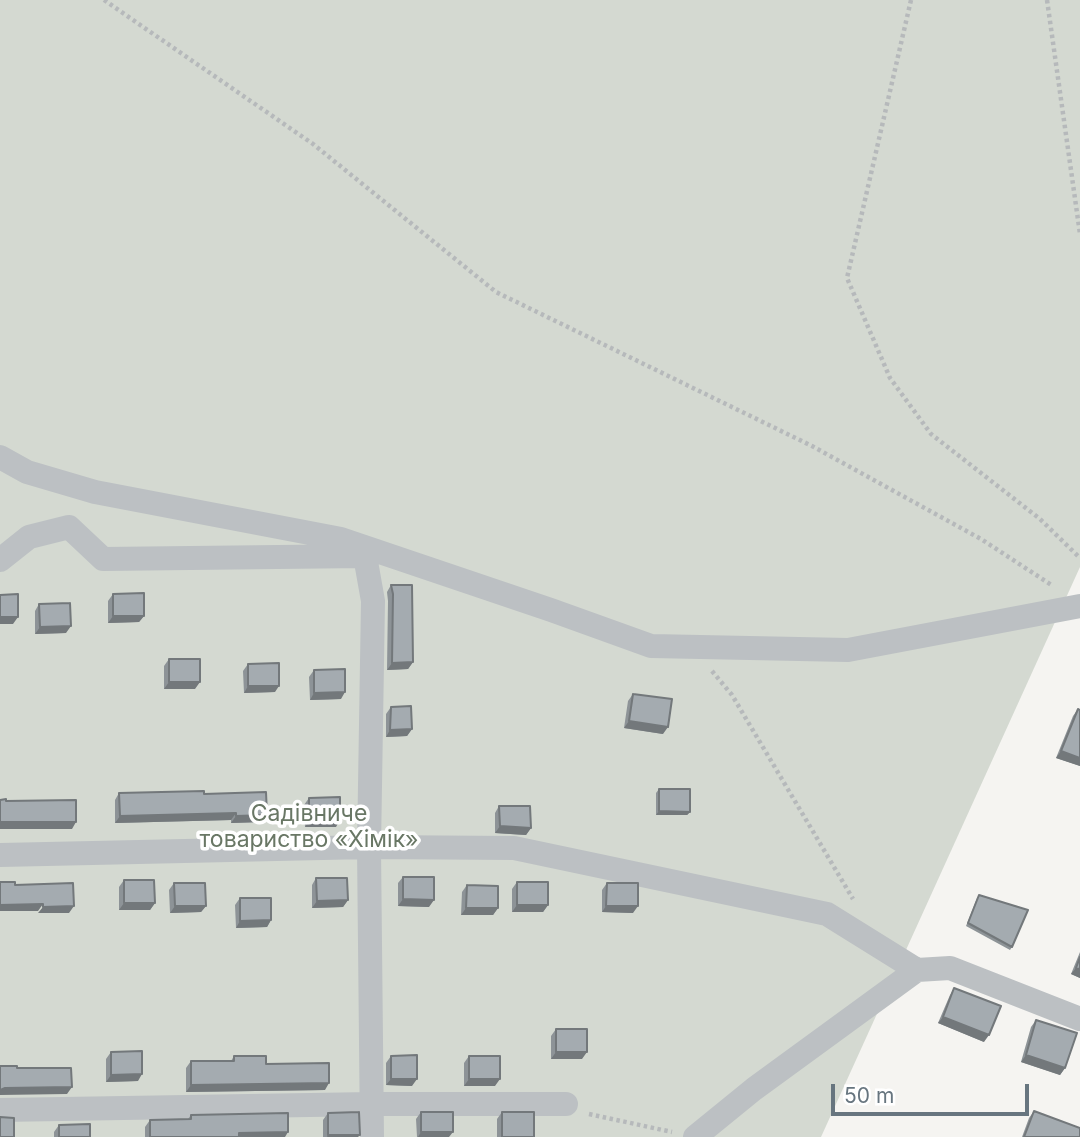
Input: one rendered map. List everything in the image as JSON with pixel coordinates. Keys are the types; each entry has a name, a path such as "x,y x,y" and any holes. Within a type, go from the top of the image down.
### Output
{"street":[{"path":"0,457 27,472 95,492 341,539 651,646 848,650 1080,606"},
{"path":"0,560 29,537 69,527 103,559 365,556 373,601 369,847 372,1137"},
{"path":"0,855 369,847 514,848 827,914 916,970"},
{"path":"685,1135 754,1089 916,970 950,968 1080,1018"},
{"path":"0,1110 566,1104"}],"path":[{"path":"104,0 313,144 496,292 812,446 981,540 1058,589"},
{"path":"911,0 847,278 891,378 931,435 1040,519 1080,558"},
{"path":"1047,0 1080,234"},
{"path":"691,647 732,695 855,902"},
{"path":"566,1104 596,1116 685,1135"}],"green space":[{"name":"Садівниче товариство «Хімік»","path":"0,0 1080,0 1080,567 821,1137 0,1137"}],"building":[{"path":"391,585 412,585 413,662 392,663"},
{"path":"144,593 144,616 113,616 113,594"},
{"path":"18,594 18,617 0,617 0,595"},
{"path":"70,603 71,626 40,627 39,604"},
{"path":"169,659 200,659 200,682 169,682"},
{"path":"279,663 279,686 248,686 248,664"},
{"path":"345,669 345,692 314,693 314,670"},
{"path":"633,694 672,699 668,727 629,721"},
{"path":"411,706 412,729 390,730 391,707"},
{"path":"1078,709 1080,710 1080,758 1061,751"},
{"path":"659,789 690,789 690,812 659,811"},
{"path":"204,791 204,794 266,792 267,815 236,816 236,813 120,816 119,793"},
{"path":"340,797 340,820 309,821 309,798"},
{"path":"0,800 76,800 76,822 0,822"},
{"path":"499,806 530,806 531,828 500,826"},
{"path":"403,877 434,877 434,900 403,899"},
{"path":"316,878 347,878 348,900 317,901"},
{"path":"124,880 154,880 155,903 124,903"},
{"path":"0,882 15,882 15,885 73,883 74,906 0,905"},
{"path":"517,882 548,882 548,905 517,905"},
{"path":"174,883 205,883 206,906 175,906"},
{"path":"607,883 638,883 638,906 606,906"},
{"path":"467,885 498,886 498,908 466,908"},
{"path":"979,895 1028,910 1012,947 968,923"},
{"path":"240,898 271,898 271,920 240,921"},
{"path":"954,988 1001,1006 989,1035 943,1017"},
{"path":"1036,1020 1077,1033 1065,1068 1026,1055"},
{"path":"556,1029 587,1029 587,1052 556,1052"},
{"path":"142,1051 142,1074 111,1075 111,1052"},
{"path":"417,1055 417,1079 391,1079 391,1056"},
{"path":"234,1056 266,1056 266,1064 329,1063 329,1083 191,1085 191,1061 234,1061"},
{"path":"469,1056 500,1056 500,1079 469,1079"},
{"path":"0,1066 71,1068 72,1087 0,1090"},
{"path":"1034,1111 1080,1128 1080,1137 1024,1137"},
{"path":"359,1112 360,1135 328,1135 328,1113"},
{"path":"421,1112 453,1112 453,1132 421,1132"},
{"path":"502,1112 534,1112 534,1137 502,1137"},
{"path":"288,1113 288,1132 239,1133 239,1137 150,1137 150,1120 191,1119 191,1115"},
{"path":"0,1117 14,1118 14,1137 0,1137"},
{"path":"90,1124 90,1137 59,1137 59,1125"}]}
